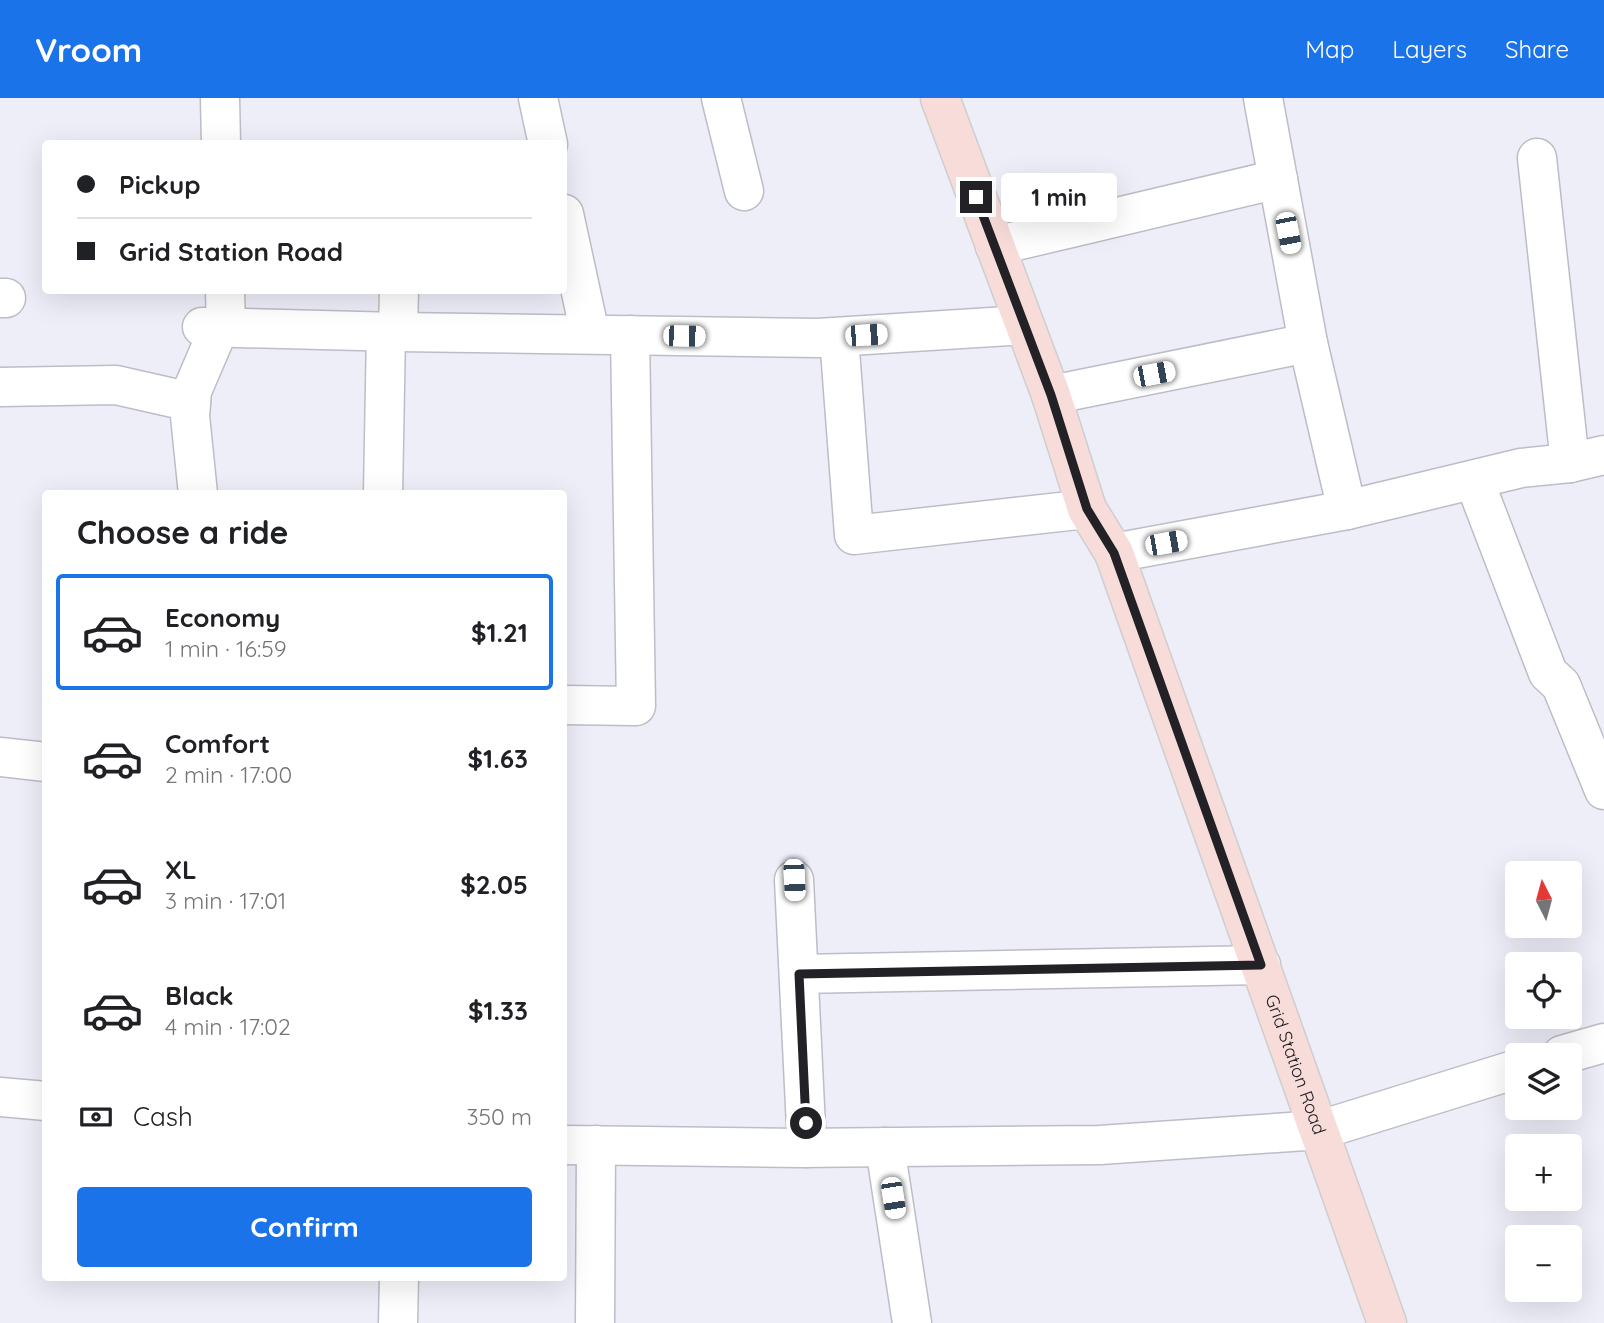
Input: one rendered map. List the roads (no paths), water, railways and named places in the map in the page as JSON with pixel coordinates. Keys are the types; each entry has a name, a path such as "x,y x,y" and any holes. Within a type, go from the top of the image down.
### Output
{"main road":[{"name":"Grid Station Road","path":"940,98 1051,395 1087,509 1114,553 1387,1323"}],"street":[{"path":"219,98 221,140"},
{"path":"538,98 547,140"},
{"path":"721,98 744,191"},
{"path":"1263,98 1308,343 1348,510"},
{"path":"1114,553 1348,510 1521,468 1587,459 1537,158"},
{"path":"995,246 1278,178"},
{"path":"567,228 590,334"},
{"path":"198,490 190,416 192,391 216,328 224,294"},
{"path":"383,490 392,332 398,294"},
{"path":"216,328 818,338 1024,325"},
{"path":"567,705 636,706 630,335"},
{"path":"839,337 854,535 1087,509"},
{"path":"1051,395 1308,343"},
{"path":"0,387 116,385 191,402"},
{"path":"1474,480 1548,673 1561,685 1604,790"},
{"path":"0,757 42,762"},
{"path":"794,880 807,1148"},
{"path":"799,974 1261,965"},
{"path":"595,1323 580,1145 807,1148 1100,1145 1320,1130 1505,1073"},
{"path":"0,1097 42,1101"},
{"path":"885,1147 912,1323"},
{"path":"398,1323 399,1281"}]}
